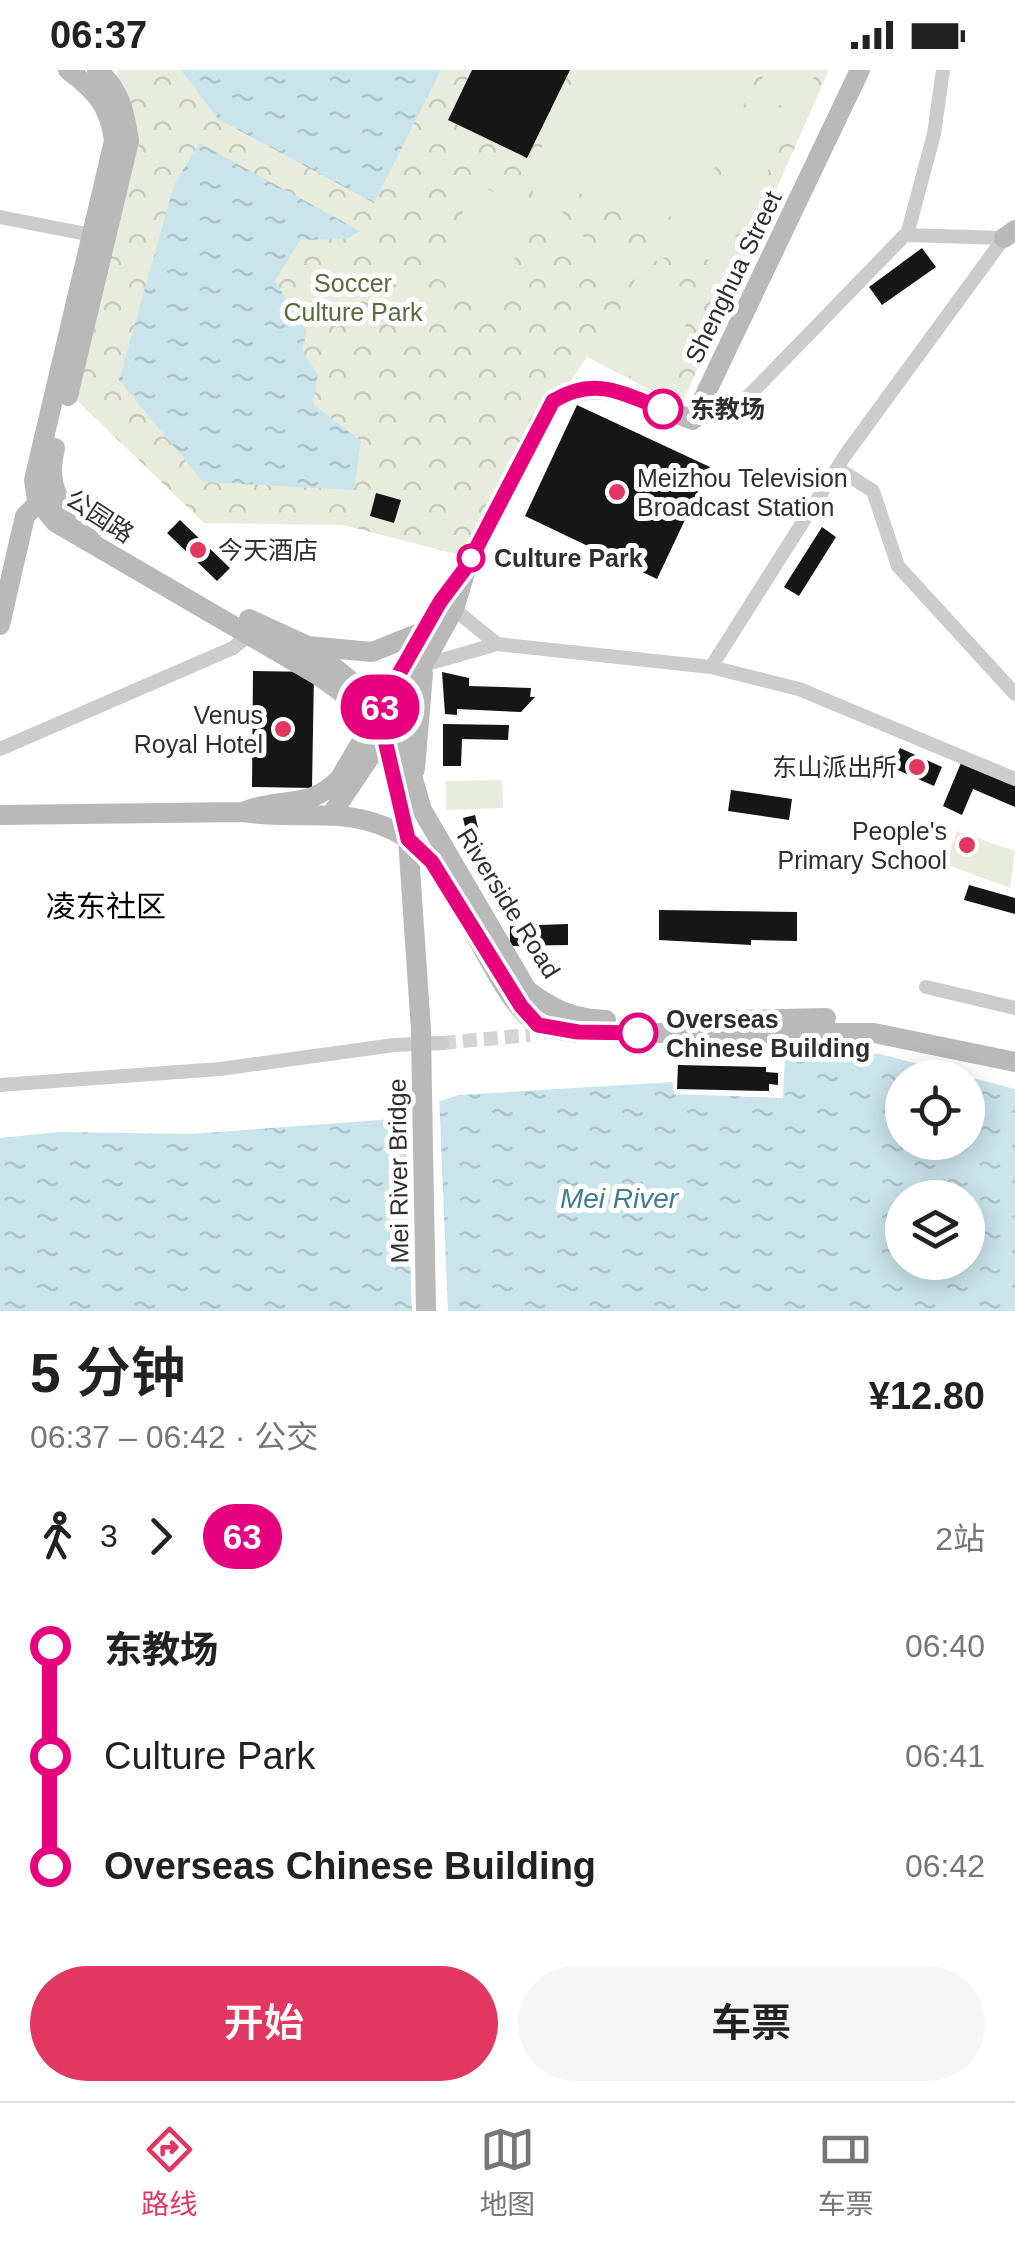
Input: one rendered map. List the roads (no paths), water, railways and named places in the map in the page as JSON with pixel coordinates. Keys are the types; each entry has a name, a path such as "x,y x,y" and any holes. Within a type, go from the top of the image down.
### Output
{"main road":[{"name":"公园路","path":"68,70 96,92 112,119 114,141 34,480 44,496 73,517 255,630 383,721"},
{"name":"公园路","path":"44,496 129,141 116,92 97,70"},
{"name":"Shenghua Street","path":"693,420 860,70"},
{"path":"333,812 383,721 423,631 467,566 553,401 576,388 604,387 693,420"},
{"path":"0,626 25,516 44,496"},
{"path":"243,812 267,802 310,802 326,794 424,665 454,608 467,566"},
{"name":"公园路","path":"255,630 308,646 383,721"},
{"path":"308,646 372,652 423,631"},
{"path":"414,781 424,665"},
{"path":"383,721 408,839 416,908"},
{"name":"Riverside Road","path":"383,721 414,781 422,810 524,985 540,1023"},
{"path":"0,815 243,812 270,817 333,812 408,839"},
{"name":"Riverside Road","path":"408,839 432,862 512,993 540,1023"},
{"path":"416,908 432,894 454,896"},
{"name":"Mei River Bridge","path":"416,908 426,1311"},
{"name":"Riverside Road","path":"540,1023 696,1022 787,1016 877,1020 1015,1050"},
{"path":"540,1023 578,1032 874,1033 1015,1062"}],"street":[{"path":"693,420 735,410 907,235 934,134 943,70"},
{"path":"0,216 107,239"},
{"path":"907,235 1009,234"},
{"path":"712,667 837,468 1009,234"},
{"path":"837,468 873,491 898,566 1015,694"},
{"path":"454,608 497,644"},
{"path":"0,750 233,648 255,630"},
{"path":"424,665 497,644 712,667 800,689 1015,778"},
{"path":"926,988 1015,1008"},
{"path":"0,1085 220,1069 394,1044 442,1043"}],"water":[{"path":"181,70 441,70 374,203 218,119"},
{"path":"199,143 360,231 346,239 300,240 275,281 307,332 302,350 318,375 313,404 361,441 354,490 203,482 119,380 174,185"},
{"name":"Mei River","path":"785,1053 880,1054 903,1060 885,1060 885,1160 985,1160 985,1081 1015,1089 1015,1311 0,1311 0,1138 60,1132 191,1134 381,1120 459,1095 673,1082 674,1094 783,1098"}],"tunnel":[{"path":"442,1043 530,1035"}],"place":[{"name":"东教场","path":"663,409"},
{"name":"Meizhou Television Broadcast Station","path":"617,492"},
{"name":"今天酒店","path":"198,550"},
{"name":"Culture Park","path":"471,558"},
{"name":"Venus Royal Hotel","path":"283,729"},
{"name":"东山派出所","path":"917,767"},
{"name":"People's Primary School","path":"967,845"},
{"name":"Overseas Chinese Building","path":"638,1033"}],"district":[{"name":"凌东社区","path":"106,907"}],"park label":[{"name":"Soccer Culture Park","path":"353,298"}]}
